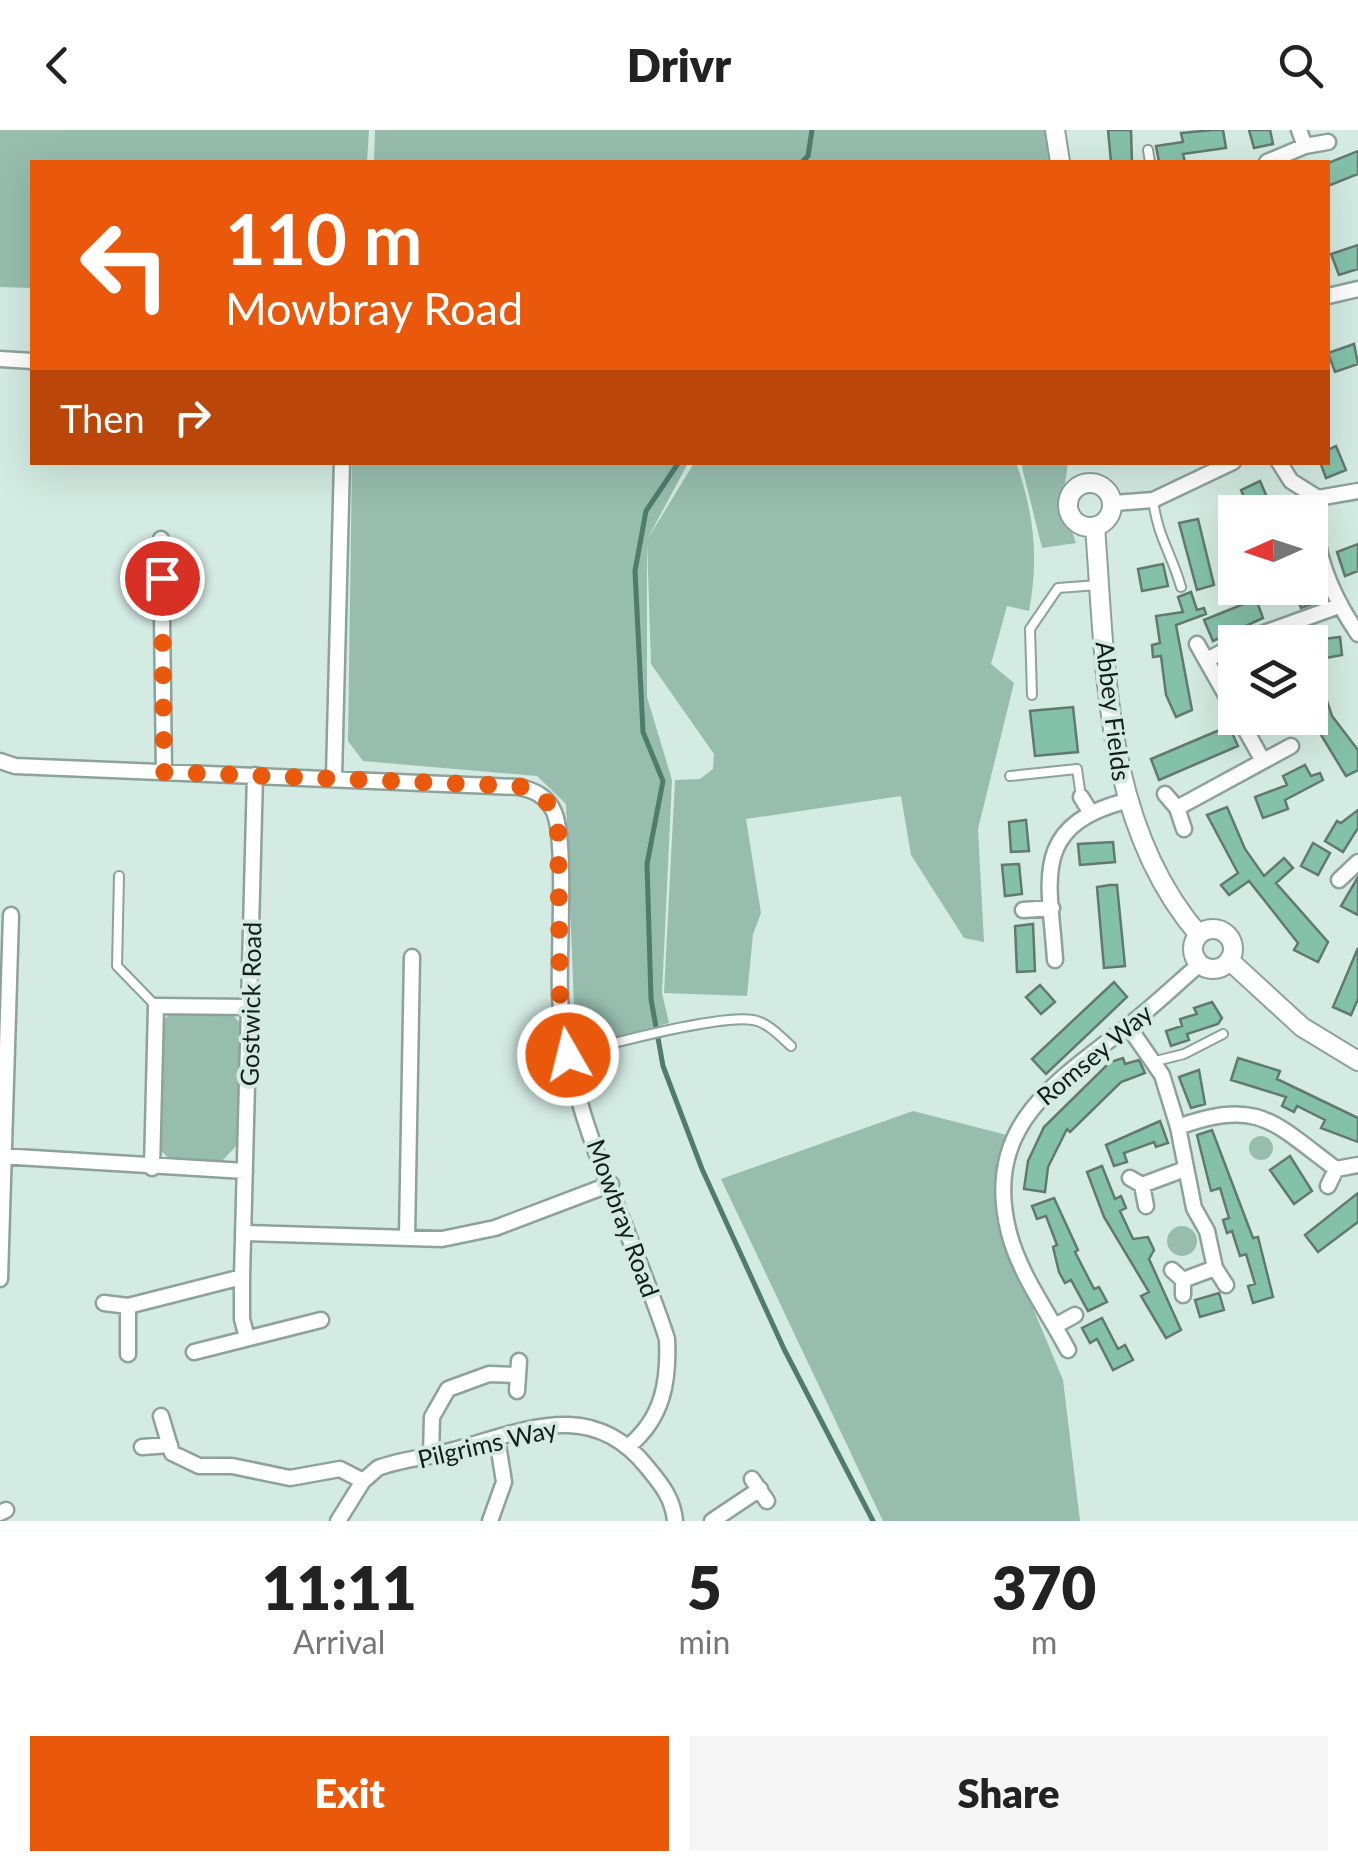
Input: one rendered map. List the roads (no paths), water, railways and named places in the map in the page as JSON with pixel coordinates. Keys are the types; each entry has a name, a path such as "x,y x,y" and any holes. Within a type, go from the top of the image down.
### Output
{"street":[{"path":"1055,130 1060,160"},
{"path":"1298,130 1304,146"},
{"path":"1272,160 1304,146 1328,142"},
{"path":"1330,296 1358,289"},
{"path":"0,360 30,361"},
{"path":"334,777 342,465"},
{"path":"1084,465 1085,482"},
{"path":"1114,503 1153,500 1228,465"},
{"path":"1281,465 1291,481 1313,495"},
{"path":"1085,482 1105,487 1114,503 1108,520 1095,527 1076,524 1068,508 1072,490 1085,482"},
{"path":"1328,496 1358,492"},
{"name":"Abbey Fields","path":"1095,527 1115,740 1126,801 1173,905 1199,935"},
{"path":"161,539 164,772"},
{"path":"1328,575 1339,606 1358,634"},
{"path":"1288,625 1339,606"},
{"path":"1197,644 1218,687"},
{"path":"1207,660 1218,654"},
{"path":"1249,735 1263,761"},
{"path":"1178,808 1291,746"},
{"name":"Mowbray Road","path":"8,764 518,786 535,790 546,800 558,828 560,996 568,1055 667,1339 668,1370 662,1401 649,1427 630,1445"},
{"name":"Gostwick Road","path":"247,1338 242,1319 242,1278 254,775"},
{"path":"1166,794 1178,808 1184,829"},
{"path":"1081,796 1090,813"},
{"path":"1054,960 1049,868 1054,846 1090,813 1126,801"},
{"path":"1339,880 1358,862"},
{"path":"1024,910 1052,908"},
{"path":"0,1279 11,915"},
{"path":"1211,929 1224,932 1232,942 1230,960 1212,968 1200,964 1194,946 1199,935 1211,929"},
{"path":"406,1237 412,957"},
{"path":"1230,960 1302,1027 1358,1061"},
{"name":"Romsey Way","path":"1068,1350 1017,1257 1005,1203 1008,1156 1034,1103 1057,1079 1128,1026 1200,964"},
{"path":"152,1168 156,1006 250,1006"},
{"path":"1128,1026 1156,1061 1178,1127 1185,1170 1216,1268 1226,1285"},
{"path":"1178,1127 1229,1112 1260,1116 1272,1119 1291,1139 1336,1169 1358,1165"},
{"path":"2,1156 245,1171"},
{"path":"1328,1186 1336,1169"},
{"path":"1146,1206 1136,1181 1185,1170"},
{"path":"244,1233 470,1235 611,1184"},
{"path":"1179,1281 1216,1268"},
{"path":"104,1303 128,1306 242,1278"},
{"path":"128,1306 128,1354"},
{"path":"1055,1326 1075,1315"},
{"path":"194,1352 320,1320"},
{"path":"431,1456 432,1417 448,1388 518,1368 517,1391"},
{"path":"161,1416 172,1453 198,1466 232,1466 290,1478 340,1470 363,1482 338,1521"},
{"name":"Pilgrims Way","path":"363,1482 378,1468 531,1428 570,1424 593,1428 630,1445 665,1489 676,1521"},
{"path":"490,1521 504,1482 497,1438"},
{"path":"142,1447 170,1445"},
{"path":"712,1521 759,1490"}],"lane":[{"path":"1148,150 1150,160"},
{"path":"1153,500 1158,537 1172,554 1181,587"},
{"path":"1032,696 1030,629 1058,588 1100,584"},
{"path":"1010,776 1077,769 1081,796"},
{"path":"118,876 117,966 156,1006"},
{"path":"568,1055 676,1029 756,1020 791,1046"},
{"path":"1156,1061 1184,1054 1222,1034"}],"waterway":[{"path":"804,160 812,130"},
{"path":"677,465 646,511 635,571 643,732 663,781 647,864 651,999 663,1066 702,1169 784,1349 873,1521"}]}
